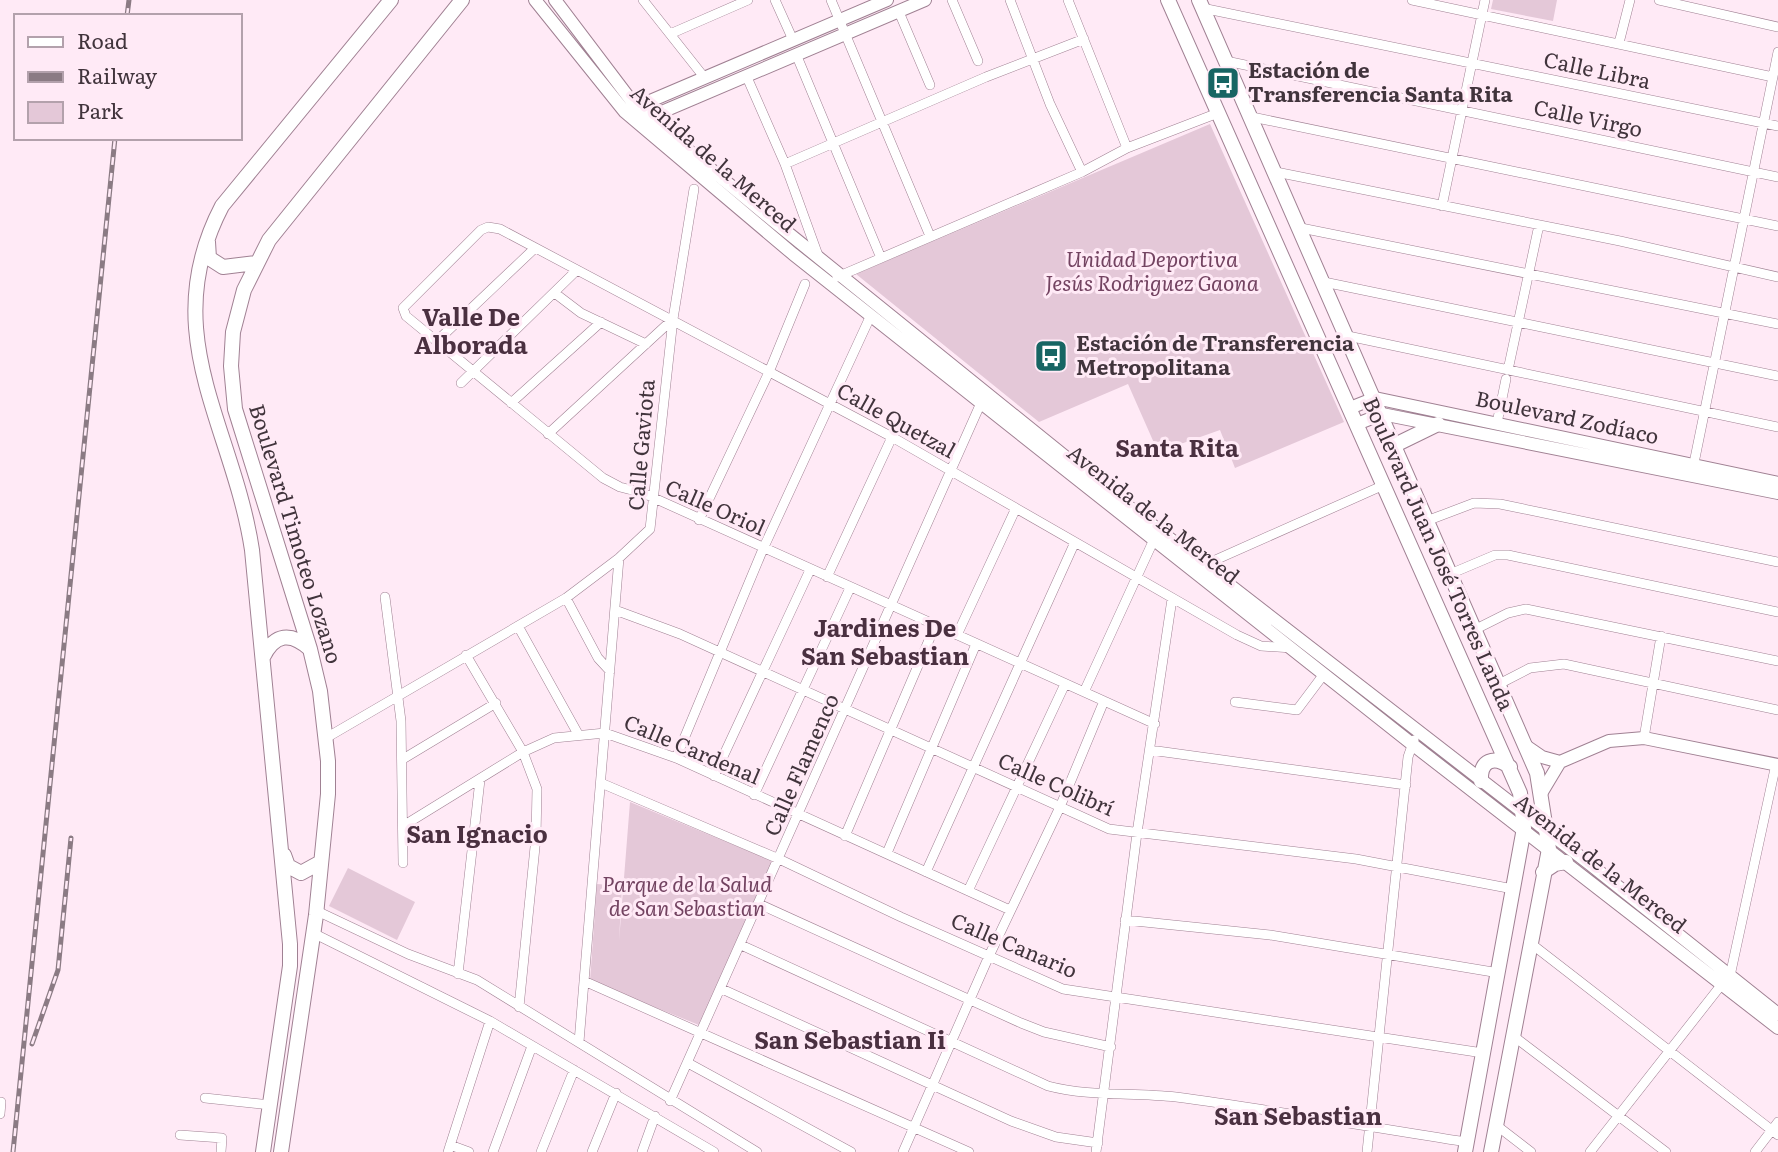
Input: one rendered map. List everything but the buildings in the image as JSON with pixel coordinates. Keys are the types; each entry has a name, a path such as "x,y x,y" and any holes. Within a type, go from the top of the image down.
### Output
{"main road":[{"name":"Boulevard Timoteo Lozano","path":"264,1152 290,966 281,841 248,529 212,411 197,347 194,307 197,272 211,227 222,206 391,0"},
{"name":"Boulevard Timoteo Lozano","path":"281,1152 315,921 328,794 326,738 310,649 234,409 231,366 233,332 244,290 269,240 462,0"},
{"name":"Boulevard Juan José Torres Landa","path":"1168,0 1510,767 1524,822 1466,1147"},
{"name":"Boulevard Juan José Torres Landa","path":"1201,4 1429,520 1450,574 1501,683 1527,746 1542,792 1549,849 1529,942 1491,1152"},
{"path":"211,227 208,251 214,263 233,268 256,263"},
{"path":"1395,445 1438,424"},
{"path":"263,657 269,645 284,636 293,637 310,649"},
{"path":"1480,781 1482,766 1486,761 1496,760 1510,767"},
{"path":"281,841 286,860 293,871 310,870 321,862"},
{"path":"1543,872 1555,864 1566,862"},
{"path":"1492,1005 1502,1012 1517,1012"},
{"path":"1488,1030 1501,1029 1512,1035"}],"street":[{"name":"Avenida de la Merced","path":"536,0 630,109 835,280 1324,674 1524,822 1547,832 1726,980 1778,1028"},
{"name":"Avenida de la Merced","path":"555,0 630,109"},
{"path":"643,0 704,76"},
{"path":"670,34 748,0"},
{"path":"775,0 793,40"},
{"path":"831,0 930,236"},
{"path":"630,109 887,0"},
{"path":"643,121 925,0"},
{"path":"952,0 978,61"},
{"path":"1010,0 1050,104 1082,172"},
{"path":"1068,0 1127,148"},
{"path":"1412,0 1773,77"},
{"path":"1442,206 1485,0"},
{"path":"1619,43 1630,0"},
{"path":"1659,0 1778,27"},
{"name":"Calle Libra","path":"1201,4 1778,127"},
{"path":"899,12 930,85"},
{"path":"785,164 1084,39"},
{"path":"1693,470 1778,51"},
{"path":"796,54 881,258"},
{"name":"Calle Virgo","path":"1226,61 1778,177"},
{"path":"746,75 785,164 819,258"},
{"path":"835,280 930,236 1082,172 1127,148 1218,113"},
{"path":"1252,117 1778,226"},
{"name":"Avenida de la Merced","path":"643,121 819,258 835,280 871,315 981,405 1156,536 1204,565 1415,739 1480,781 1549,849 1726,980 1778,1014"},
{"path":"1276,172 1778,277"},
{"name":"Calle Gaviota","path":"326,738 566,598 619,558 650,529 673,319 694,188"},
{"path":"1497,423 1539,225"},
{"name":"Calle Quetzal","path":"481,230 488,227 500,229 673,319 892,437 1261,646 1292,648"},
{"path":"1301,228 1778,324"},
{"name":"Calle Oriol","path":"481,230 403,308 404,314 603,478 620,487 643,493 653,500 1155,724"},
{"path":"437,341 535,248"},
{"path":"461,383 556,294 577,270"},
{"path":"1325,282 1778,376"},
{"path":"699,520 769,372 806,284"},
{"path":"556,294 574,309 646,344"},
{"path":"676,758 763,549 871,315"},
{"path":"548,434 673,319"},
{"path":"510,403 601,322"},
{"path":"1348,336 1507,374 1778,427"},
{"path":"1350,408 1375,398"},
{"name":"Boulevard Zodíaco","path":"1375,398 1497,423 1693,470 1778,494"},
{"name":"Calle Flamenco","path":"670,1101 953,473 970,423 981,405"},
{"path":"1357,424 1382,414"},
{"name":"Boulevard Zodíaco","path":"1382,414 1778,483"},
{"path":"827,578 892,437"},
{"path":"1204,565 1384,485"},
{"path":"1429,520 1474,503 1500,504 1778,562"},
{"path":"957,635 1016,508"},
{"path":"1084,692 1156,536"},
{"path":"926,872 1075,542"},
{"path":"1450,574 1495,555 1508,555 1778,612"},
{"path":"579,1042 619,558"},
{"path":"714,776 810,570"},
{"path":"754,795 850,588"},
{"path":"385,597 398,694 403,759 403,863"},
{"path":"566,598 598,658 610,670"},
{"path":"722,989 1036,1130 1097,1147 1125,920 1172,598"},
{"path":"1476,629 1508,613 1526,609 1778,661"},
{"name":"Calle Colibrí","path":"615,610 680,634 760,673 1109,829 1259,845 1513,889"},
{"path":"518,626 578,734"},
{"path":"845,836 935,626"},
{"path":"1644,738 1661,636"},
{"path":"887,853 976,644"},
{"path":"466,655 523,752 534,778 538,804 519,1007"},
{"path":"1501,683 1530,668 1550,663 1778,709"},
{"path":"1235,702 1297,710 1324,674"},
{"path":"968,891 1065,684"},
{"path":"903,1152 989,956 1060,807 1104,701"},
{"path":"403,759 496,703"},
{"name":"Calle Cardenal","path":"403,826 523,752 554,738 605,733 676,758 1010,910"},
{"path":"1542,792 1560,762 1609,741 1644,738 1777,764 1726,980 1590,1152"},
{"path":"1367,1152 1406,786 1415,739"},
{"path":"1527,746 1542,757 1560,762"},
{"path":"1150,750 1406,786"},
{"path":"458,974 480,780"},
{"name":"Calle Canario","path":"601,783 779,859 1063,989 1483,1053"},
{"path":"760,904 1044,1032 1111,1047"},
{"path":"1125,920 1270,935 1499,973"},
{"path":"315,921 478,980 670,1101 757,1152"},
{"path":"315,921 655,1116 697,1148 714,1152"},
{"path":"1529,942 1668,1050 1776,1129 1755,1152"},
{"path":"741,945 1048,1086 1070,1092 1126,1092 1175,1097 1369,1127 1466,1147"},
{"path":"584,981 969,1152"},
{"path":"469,1152 449,1149 490,1021"},
{"path":"1512,1035 1667,1152"},
{"path":"492,1152 532,1046"},
{"path":"688,1063 851,1152"},
{"path":"541,1152 575,1070"},
{"path":"592,1152 616,1093"},
{"path":"205,1098 271,1105"},
{"path":"0,1114 1,1102"},
{"path":"642,1152 655,1116"},
{"path":"1496,1125 1531,1152"},
{"path":"180,1135 222,1138 221,1152"}],"green space":[{"path":"1493,0 1557,0 1553,21 1491,9"},
{"name":"Unidad Deportiva Jesús Rodriguez Gaona","path":"1210,124 1344,422 1235,468 1220,430 1158,452 1128,384 1039,422 856,274"},
{"name":"Parque de la Salud de San Sebastian","path":"630,802 775,862 699,1025 590,981 597,884 622,886 619,941"},
{"path":"348,868 415,902 397,940 329,906"}],"railway":[{"path":"127,14 129,0"},
{"path":"13,1152 115,140"},
{"path":"32,1044 58,970 71,838"}],"place":[{"name":"Estación de Transferencia Santa Rita","path":"1223,83"},
{"name":"Estación de Transferencia Metropolitana","path":"1051,356"}],"district":[{"name":"Valle De Alborada","path":"471,332"},
{"name":"Santa Rita","path":"1177,449"},
{"name":"Jardines De San Sebastian","path":"885,643"},
{"name":"San Ignacio","path":"477,835"},
{"name":"San Sebastian Ii","path":"850,1041"},
{"name":"San Sebastian","path":"1298,1117"}]}
